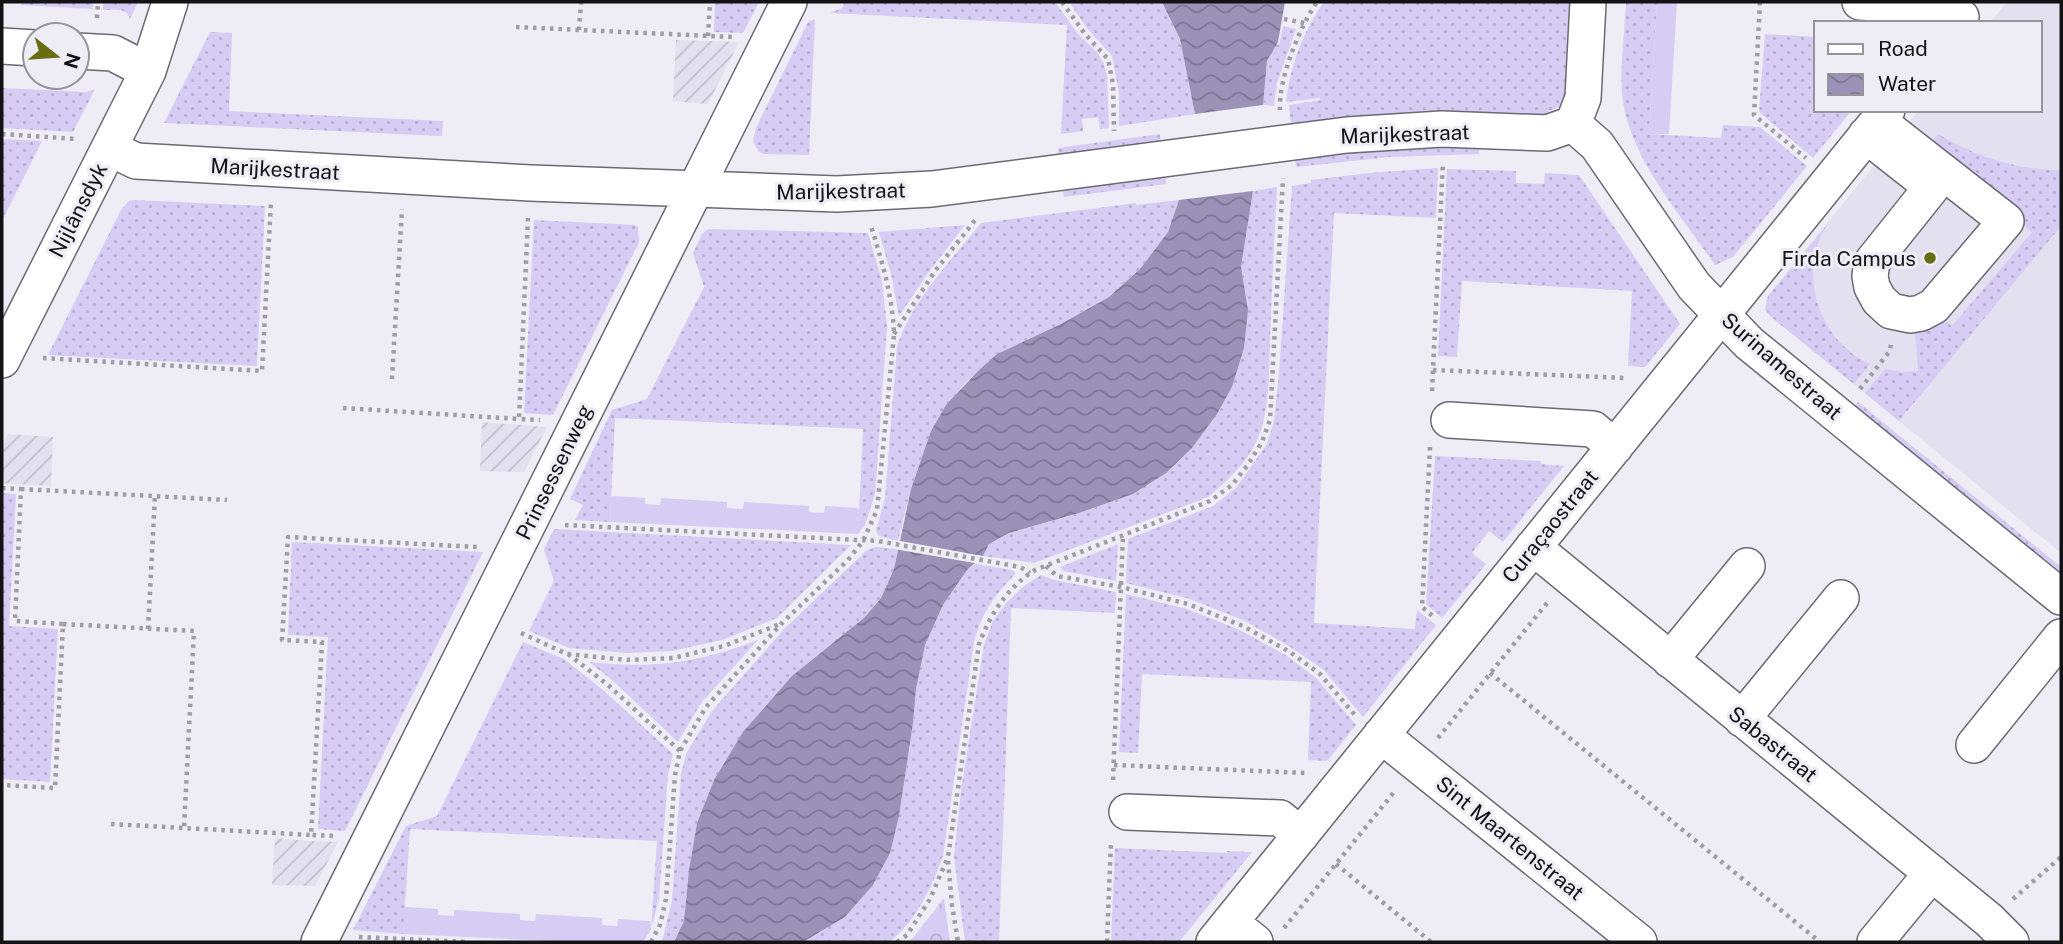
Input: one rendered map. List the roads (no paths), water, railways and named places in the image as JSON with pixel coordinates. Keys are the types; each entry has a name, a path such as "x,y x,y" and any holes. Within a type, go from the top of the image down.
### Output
{"street":[{"name":"Nijlânsdyk","path":"151,65 170,2"},
{"name":"Nijlânsdyk","path":"2,360 93,143 195,2"},
{"name":"Prinsessenweg","path":"335,939 510,560 789,2"},
{"path":"1573,124 1583,97 1588,2"},
{"path":"1860,2 1948,7 1964,14"},
{"path":"2,46 21,47"},
{"path":"91,52 113,53 151,65"},
{"path":"1877,122 2006,221 1934,306 1921,313 1899,314 1884,306 1876,297 1871,282 1871,266 1877,253 1932,187 1877,122"},
{"name":"Curaçaostraat","path":"1233,936 1301,835 1877,122"},
{"name":"Marijkestraat","path":"93,143 136,161 530,183 836,194 932,189 1282,160 1347,135 1442,129 1547,133 1573,124"},
{"name":"Surinamestraat","path":"1573,124 1597,145 1694,286 1749,343 2061,597"},
{"path":"1440,419 1593,429 1615,447"},
{"name":"Sabastraat","path":"1533,547 1989,920 2011,942"},
{"path":"1670,660 1747,566"},
{"path":"1742,719 1841,598"},
{"path":"1974,746 2061,637"},
{"name":"Sint Maartenstraat","path":"1381,734 1639,942"},
{"path":"1117,812 1280,818 1301,835"},
{"path":"1875,942 1932,873"}],"water":[{"path":"1162,2 1285,2 1278,42 1267,61 1263,105 1195,114 1180,39"},
{"path":"1253,191 1241,267 1248,310 1244,348 1232,387 1217,414 1192,448 1166,473 1133,494 1009,533 989,544 983,556 967,570 943,605 925,645 916,689 899,816 890,853 873,885 845,917 803,942 674,942 684,921 697,823 714,780 743,732 792,676 864,618 881,598 894,569 911,489 931,431 946,405 997,354 1061,324 1109,297 1140,269 1168,232 1179,200"}],"place":[{"name":"Firda Campus","path":"1930,258"}]}
